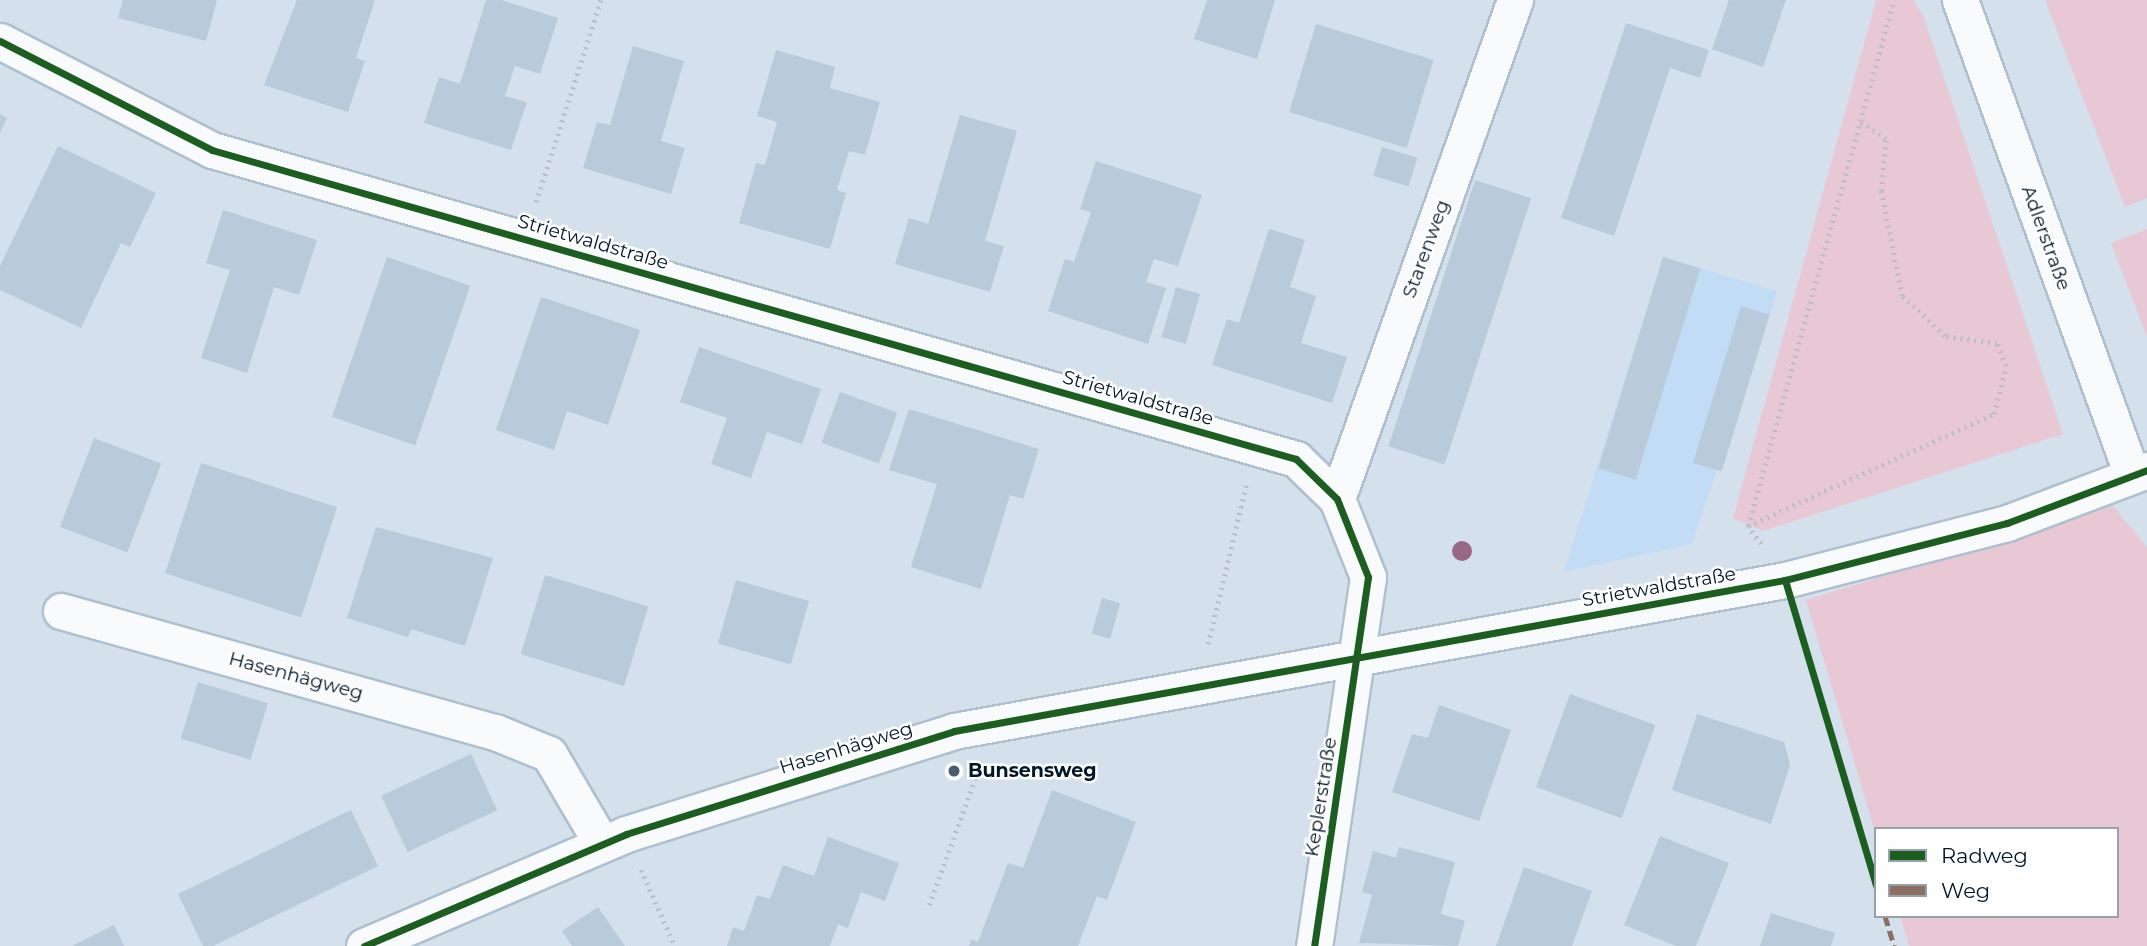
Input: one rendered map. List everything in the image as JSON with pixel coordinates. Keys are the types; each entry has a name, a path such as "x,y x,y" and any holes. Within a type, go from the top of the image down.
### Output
{"street":[{"name":"Starenweg","path":"1337,499 1515,0"},
{"name":"Adlerstraße","path":"1960,0 2139,473"},
{"name":"Strietwaldstraße","path":"0,41 212,150 1296,459 1337,499 1368,578 1360,654 1784,580 2007,523 2139,473"},
{"name":"Hasenhägweg","path":"61,611 495,732 549,754 614,839"},
{"name":"Hasenhägweg","path":"364,946 614,839 954,731 1360,654"},
{"name":"Keplerstraße","path":"1314,946 1360,654"}],"path":[{"path":"524,239 601,0"},
{"path":"1784,580 1748,526 1894,0"},
{"path":"1748,526 1994,414 2006,366 1997,344 1945,336 1902,296 1881,191 1886,139 1860,122"},
{"path":"1198,685 1255,448"},
{"path":"929,905 994,724"},
{"path":"614,839 675,946"}],"shaded area":[{"path":"1876,0 1913,0 1923,15 2063,434 1763,531 1733,518"},
{"path":"2045,0 2147,0 2147,198 2125,207"},
{"path":"2147,229 2147,337 2111,243"},
{"path":"1663,257 1777,291 1770,315 1692,544 1564,572"},
{"path":"2113,506 2147,547 2147,946 1909,946 1901,918 2119,918 2119,827 1874,828 1806,600"}],"building":[{"path":"123,0 217,0 206,41 118,18"},
{"path":"297,0 375,0 356,58 365,61 348,112 264,85"},
{"path":"486,0 501,0 558,18 540,74 515,66 505,96 527,102 511,150 424,123 439,77 460,84"},
{"path":"1207,0 1275,0 1257,59 1194,39"},
{"path":"1729,0 1786,0 1763,67 1712,49"},
{"path":"1626,23 1709,50 1700,78 1670,68 1614,236 1561,218"},
{"path":"1316,24 1434,60 1407,148 1289,112"},
{"path":"633,46 684,61 661,141 685,148 671,194 583,168 597,122 610,125"},
{"path":"776,50 835,67 830,88 880,102 865,155 849,151 837,190 846,193 830,249 739,223 756,163 765,165 777,122 757,116"},
{"path":"0,114 7,118 0,133"},
{"path":"960,115 1017,131 985,241 1004,246 990,292 895,264 909,218 928,224"},
{"path":"58,146 156,193 130,247 121,243 81,328 0,290 0,266"},
{"path":"1382,147 1417,158 1409,187 1373,176"},
{"path":"1096,161 1202,195 1178,266 1154,259 1146,282 1166,288 1148,344 1048,311 1065,259 1074,262 1091,212 1080,209"},
{"path":"1475,180 1531,198 1445,465 1388,446"},
{"path":"223,210 317,240 299,295 274,287 247,373 201,358 230,270 206,263"},
{"path":"1269,229 1305,240 1290,287 1316,296 1301,343 1347,357 1332,403 1212,365 1227,319 1239,323"},
{"path":"387,257 470,286 415,445 332,417"},
{"path":"1663,257 1700,268 1636,480 1598,468"},
{"path":"1176,287 1200,294 1186,344 1162,337"},
{"path":"541,297 640,330 608,425 567,411 554,450 496,430"},
{"path":"1741,306 1770,315 1722,472 1693,463"},
{"path":"699,347 821,389 802,444 767,432 751,478 711,464 727,418 680,402"},
{"path":"840,392 897,413 879,464 822,443"},
{"path":"909,409 1039,449 1023,499 1010,495 981,589 911,567 937,484 889,470"},
{"path":"94,438 161,464 127,552 60,527"},
{"path":"201,463 337,507 301,618 165,573"},
{"path":"376,527 493,558 465,646 411,629 408,637 347,618"},
{"path":"545,575 648,607 624,686 521,654"},
{"path":"736,580 809,601 791,664 718,643"},
{"path":"1102,598 1120,603 1110,639 1092,634"},
{"path":"198,682 268,703 251,760 181,738"},
{"path":"1570,694 1656,725 1622,818 1536,787"},
{"path":"1439,705 1511,730 1479,821 1392,792 1412,734 1428,738"},
{"path":"1697,714 1784,742 1790,765 1771,824 1672,790"},
{"path":"471,754 497,810 407,852 381,796"},
{"path":"1052,790 1136,822 1107,900 1097,896 1078,946 969,946 971,939 978,942 1008,863 1023,868"},
{"path":"351,810 378,866 213,946 203,946 178,894"},
{"path":"1660,836 1729,863 1696,946 1676,946 1624,925"},
{"path":"828,837 899,863 885,901 861,892 848,928 838,924 830,946 727,946 733,927 744,931 757,895 770,899 783,865 814,876"},
{"path":"1399,847 1455,862 1441,914 1465,921 1458,946 1359,943 1372,895 1362,892 1373,851 1396,858"},
{"path":"1524,867 1592,891 1572,946 1496,946"},
{"path":"598,907 625,946 572,946 562,931"},
{"path":"1771,913 1835,933 1831,946 1760,946"},
{"path":"114,925 124,946 72,946"}],"marked path":[{"path":"1886,918 1894,946"}],"cycle path":[{"path":"0,41 212,150 1296,459 1337,499 1368,577 1314,946"},
{"path":"364,946 626,834 954,731 1785,580 2007,523 2147,470"},
{"path":"1785,580 1874,878"}],"place":[{"name":"Bunsensweg","path":"954,771"}]}
